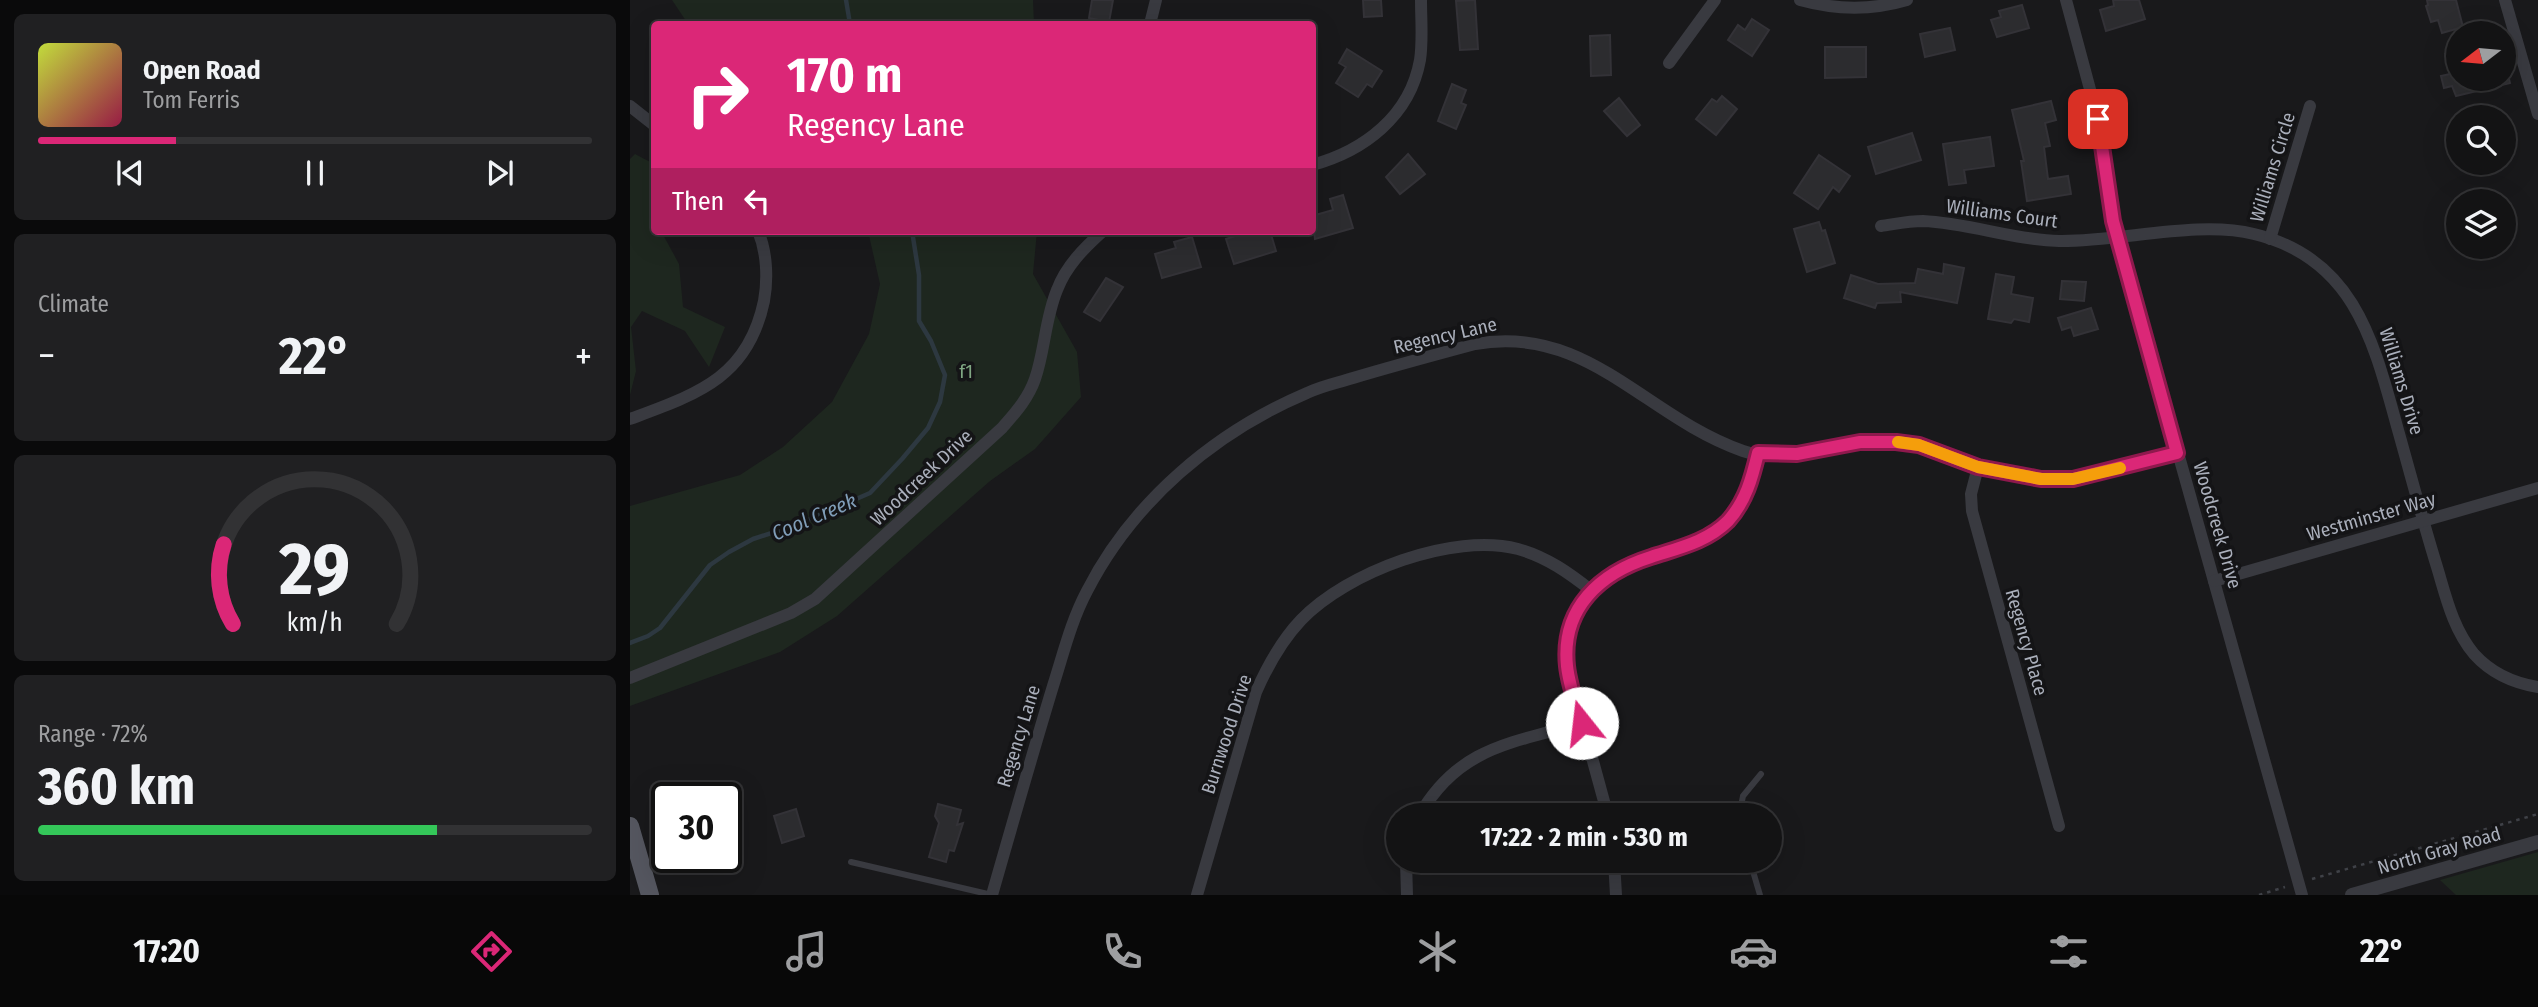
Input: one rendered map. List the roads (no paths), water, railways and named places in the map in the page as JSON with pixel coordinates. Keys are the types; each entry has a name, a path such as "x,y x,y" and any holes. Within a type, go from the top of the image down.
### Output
{"main road":[{"path":"630,826 650,895"}],"street":[{"path":"1151,21 1156,0"},
{"path":"1316,164 1356,149 1396,116 1410,90 1420,61 1421,0"},
{"path":"1669,63 1715,0"},
{"path":"1800,0 1834,8 1866,9 1907,0"},
{"name":"Woodcreek Drive","path":"2066,0 2098,119 2118,239 2300,889"},
{"path":"2505,0 2537,105"},
{"path":"630,106 651,123"},
{"name":"Williams Circle","path":"2270,239 2310,106"},
{"name":"Williams Court","path":"1881,226 1921,221 2058,241 2118,239"},
{"name":"Williams Drive","path":"2118,239 2197,230 2252,233 2292,247 2313,260 2331,277 2350,299 2366,327 2379,363 2449,607 2460,634 2475,655 2494,671 2516,683 2538,687"},
{"path":"630,419 691,396 726,373 744,353 759,324 765,296 764,251 759,235"},
{"name":"Woodcreek Drive","path":"630,678 779,618 815,599 1002,428 1023,404 1034,381 1048,321 1065,274 1076,257 1099,235"},
{"name":"Regency Lane","path":"992,895 1025,777 1073,623 1086,592 1128,528 1173,478 1227,436 1310,391 1475,344 1524,340 1565,350 1594,364 1703,432 1745,451 1797,454 1860,442 1880,441 1919,445 1978,467 2041,479 2073,479 2177,453"},
{"path":"1604,803 1569,675 1566,648 1574,618 1591,591 1609,575 1623,567 1703,539 1727,521 1750,488 1758,453"},
{"name":"Regency Place","path":"1978,467 1971,495 1972,511 2059,827"},
{"name":"Westminster Way","path":"2214,581 2538,488"},
{"name":"Burnwood Drive","path":"1197,895 1256,692 1264,674 1301,620 1330,596 1356,579 1388,565 1466,545 1495,545 1518,549 1543,558 1564,569 1591,591"},
{"path":"1427,803 1441,782 1476,756 1501,746 1582,723"},
{"name":"North Gray Road","path":"2352,895 2538,842"},
{"path":"1406,873 1407,895"},
{"path":"1615,873 1616,895"}],"lane":[{"path":"1742,803 1743,796 1761,774"},
{"path":"851,862 992,895"},
{"path":"1754,873 1760,895"}],"waterway":[{"name":"Cool Creek","path":"846,0 850,21"},
{"name":"Cool Creek","path":"630,643 660,628 710,565 729,552 753,539 796,525 870,493 928,428 940,402 945,375 931,341 919,321 919,275 913,235"}],"park label":[{"name":"f1","path":"966,371"}]}
